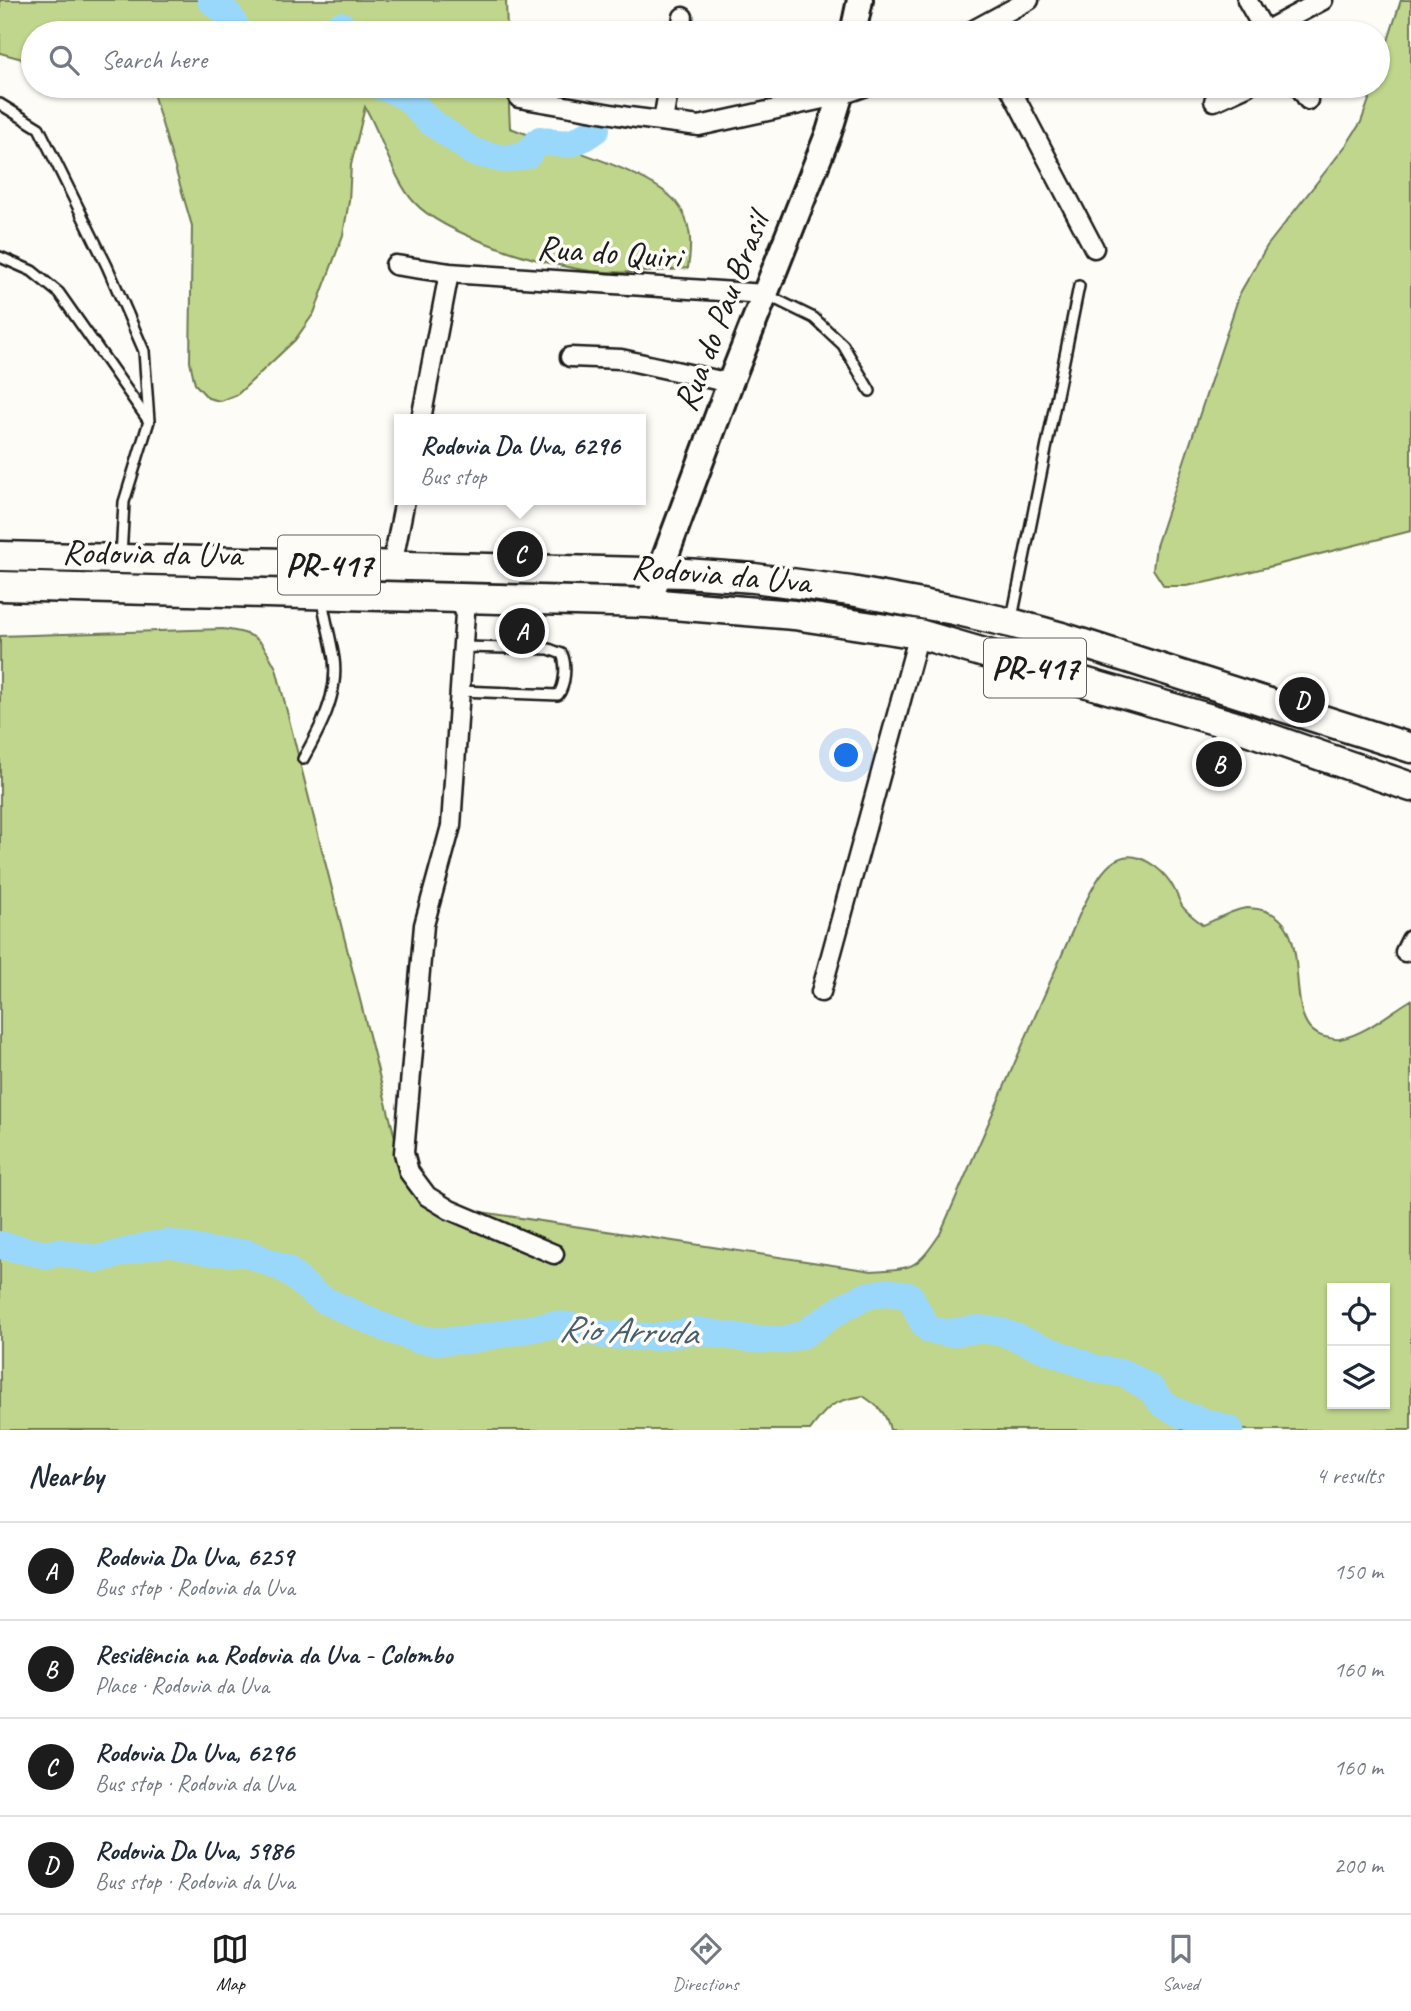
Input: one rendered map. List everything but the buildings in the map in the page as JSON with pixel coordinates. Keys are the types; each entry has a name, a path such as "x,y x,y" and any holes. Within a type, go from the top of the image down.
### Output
{"main road":[{"name":"Rodovia da Uva","path":"0,556 685,573 754,578 851,591 1011,623 1411,748"},
{"name":"Rodovia da Uva","path":"0,586 648,603 794,615 919,634 1235,726 1411,787"}],"street":[{"path":"856,21 860,0"},
{"path":"993,21 1029,0"},
{"path":"1247,0 1259,21"},
{"path":"1286,21 1323,0"},
{"path":"519,98 699,126 813,98"},
{"path":"663,121 667,98"},
{"name":"Rua do Pau Brasil","path":"648,603 730,383 829,132 839,98"},
{"path":"1015,98 1094,248"},
{"path":"1214,101 1221,98"},
{"name":"Rua do Quiri","path":"395,265 449,273 765,294"},
{"path":"422,414 449,273"},
{"path":"570,358 621,359 730,383"},
{"path":"392,566 404,505"},
{"path":"466,598 451,827 424,925 404,1153 409,1172 427,1196 450,1210 554,1254"},
{"path":"821,992 919,634"}],"lane":[{"path":"0,104 39,128 107,267 144,351 149,421 124,502 121,559"},
{"path":"0,257 32,271 59,293 149,421"},
{"path":"1011,623 1079,286"},
{"path":"765,294 814,318 843,345 870,391"},
{"path":"303,759 320,728 334,686 334,661 321,594"},
{"path":"460,691 558,695 562,690 565,661 562,654 549,649 463,647"}],"green space":[{"path":"0,0 506,0 507,21 21,21 21,59 0,53"},
{"path":"1401,0 1411,0 1411,531 1213,581 1186,586 1164,586 1153,569 1156,546 1240,293 1267,246 1347,144 1361,122 1370,98 1390,98 1390,34"},
{"path":"154,98 509,98 510,128 623,169 663,191 676,202 685,217 690,233 690,250 688,268 627,272 591,271 523,255 471,237 448,226 414,202 394,170 365,107 351,165 349,201 343,235 314,313 295,340 238,394 220,401 208,398 195,384 190,362 192,226"},
{"path":"223,629 251,636 266,650 276,668 394,1134 405,1167 447,1205 872,1271 912,1265 925,1255 940,1234 1092,889 1106,868 1125,857 1137,857 1161,871 1184,909 1203,925 1231,912 1248,908 1272,914 1286,927 1294,946 1302,1012 1310,1028 1325,1037 1340,1039 1350,1036 1368,1028 1411,1000 1411,1430 890,1430 881,1410 863,1396 838,1402 822,1415 810,1430 0,1430 0,636"}],"waterway":[{"path":"211,0 232,21"},
{"path":"407,98 426,118 473,152 504,159 527,155 540,140 569,143 596,129"},
{"name":"Rio Arruda","path":"0,1245 48,1255 57,1252 98,1259 168,1243 212,1252 247,1253 287,1270 326,1301 386,1328 417,1339 434,1341 467,1340 550,1325 571,1326 605,1335 653,1337 696,1331 751,1339 782,1340 802,1335 847,1305 869,1295 888,1292 910,1296 930,1330 948,1333 979,1329 1002,1332 1096,1369 1126,1374 1152,1390 1162,1403 1183,1415 1230,1430"}],"place":[{"name":"Rodovia Da Uva, 6296","path":"520,554"},
{"name":"Rodovia Da Uva, 6259","path":"522,631"},
{"name":"Rodovia Da Uva, 5986","path":"1302,700"},
{"name":"Residência na Rodovia da Uva - Colombo","path":"1219,764"}]}
